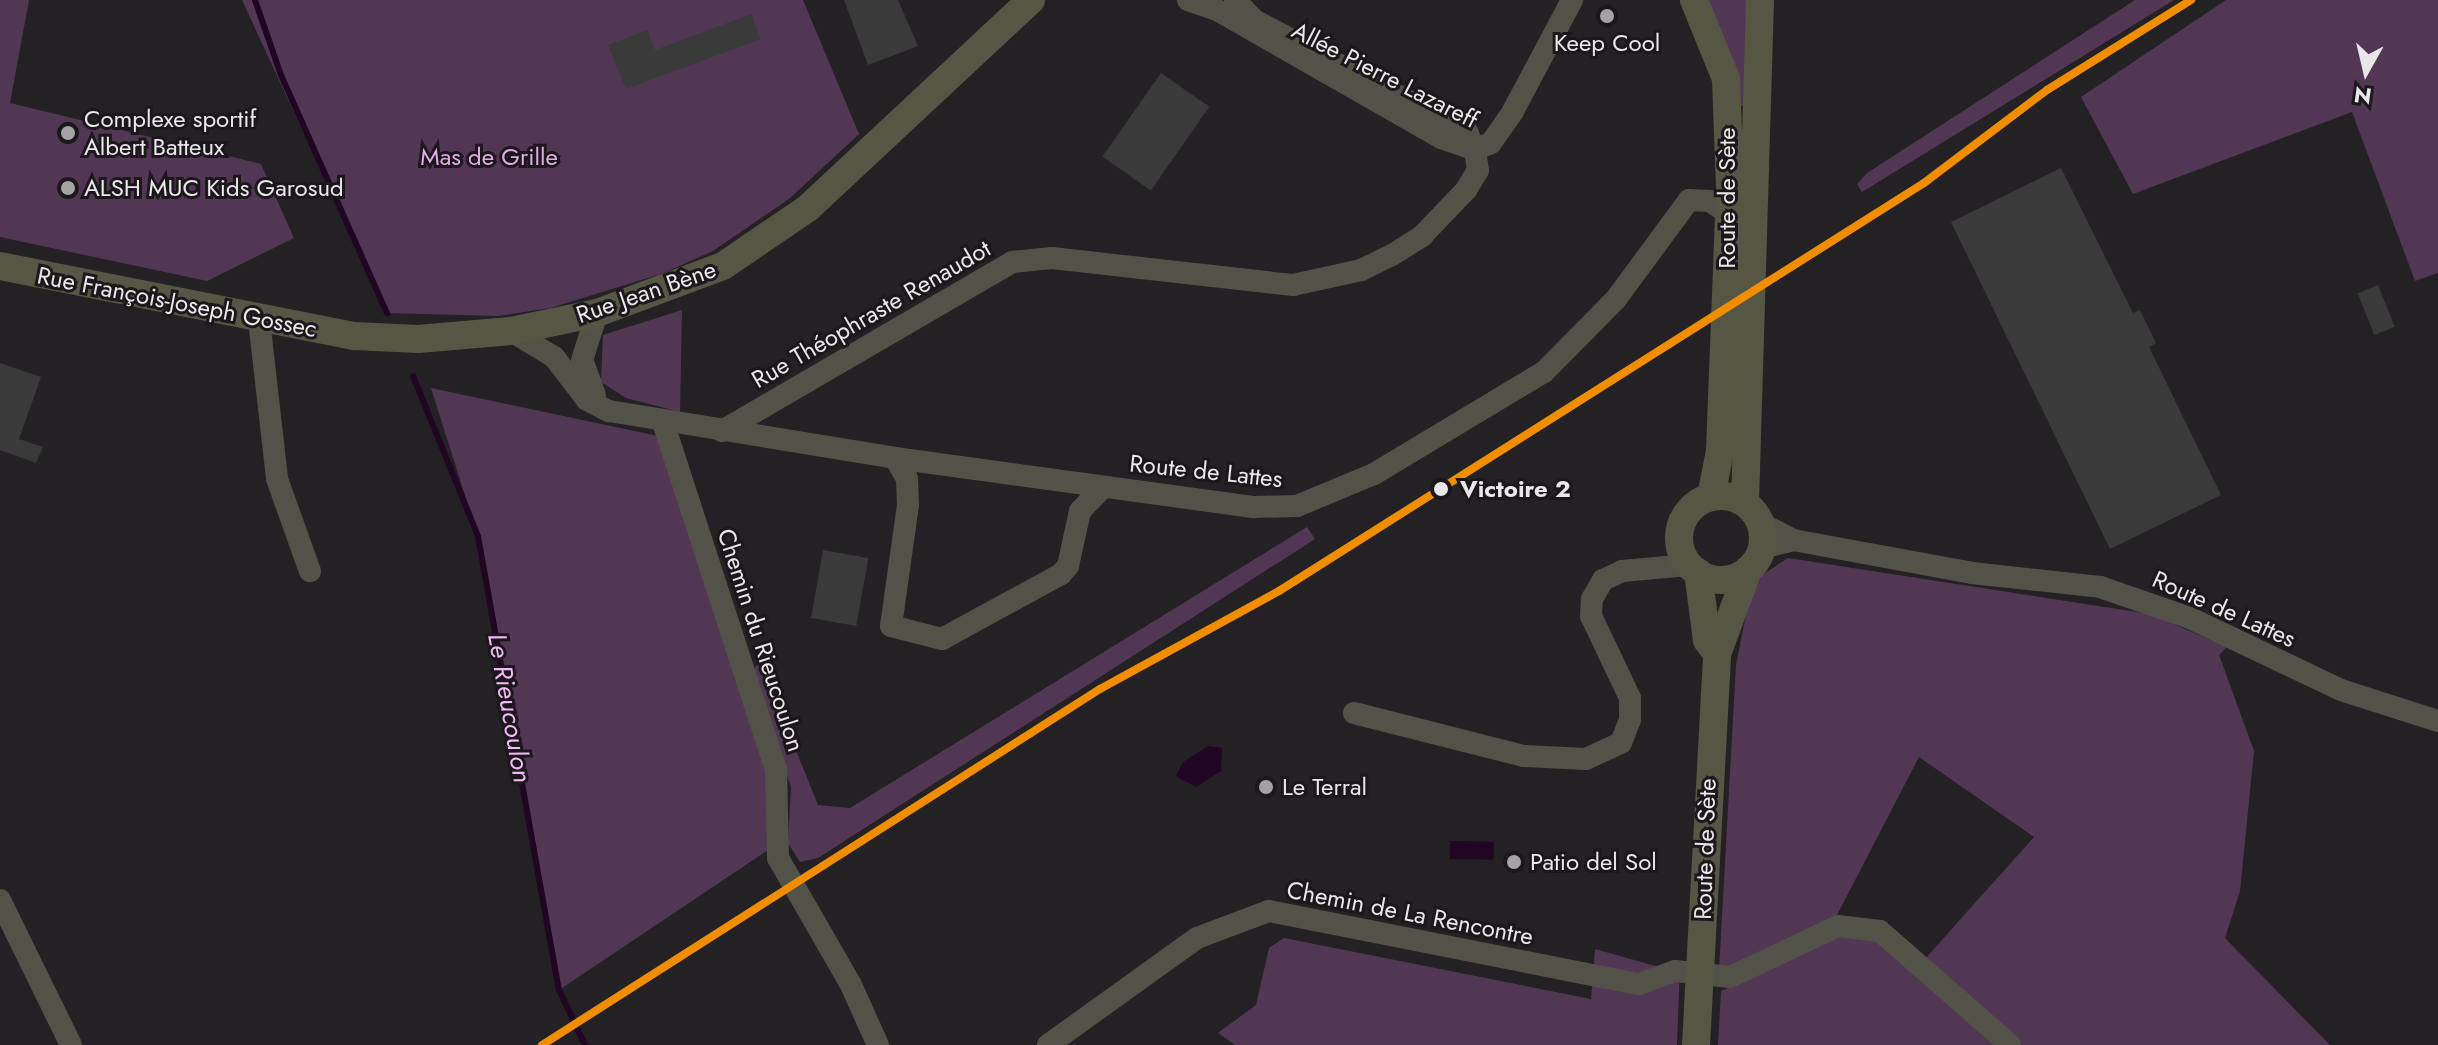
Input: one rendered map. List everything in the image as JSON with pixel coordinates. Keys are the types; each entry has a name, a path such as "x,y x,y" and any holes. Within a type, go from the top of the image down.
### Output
{"main road":[{"name":"Rue Jean Bène","path":"355,336 418,339 511,331 597,313 723,266 808,208 1031,0"},
{"name":"Route de Sète","path":"1694,0 1726,79 1730,215 1720,451 1711,497"},
{"name":"Route de Sète","path":"1696,1045 1717,654 1754,536 1760,0"},
{"name":"Rue François-Joseph Gossec","path":"0,266 259,320 355,336"},
{"path":"1711,497 1754,536 1724,580 1689,561 1688,513 1711,497"},
{"name":"Route de Sète","path":"1689,561 1707,640 1717,654"}],"street":[{"name":"Allée Pierre Lazareff","path":"1188,0 1467,132 1475,150"},
{"name":"Allée Pierre Lazareff","path":"1235,0 1254,20 1287,45"},
{"path":"1475,150 1491,143 1513,111 1572,0"},
{"name":"Rue Théophraste Renaudot","path":"722,431 1012,262 1052,258 1271,285 1361,270 1422,236 1448,212 1478,170 1475,150"},
{"name":"Route de Lattes","path":"511,331 554,357 587,400 609,411 895,458 1255,507 1322,499 1544,372 1616,299 1689,200 1710,201 1730,215"},
{"path":"597,313 587,334 584,371 609,411"},
{"path":"259,320 277,479 310,571"},
{"name":"Chemin du Rieucoulon","path":"663,422 776,769 778,858 866,1013 878,1045"},
{"path":"895,458 907,479 908,505 891,626 942,639 1061,574 1068,566 1080,511 1103,487"},
{"name":"Route de Lattes","path":"1754,536 1793,540 1972,573 2100,587 2190,618 2341,690 2438,721"},
{"path":"1354,713 1524,756 1586,759 1621,743 1630,698 1591,616 1592,599 1603,580 1652,566 1689,561"},
{"path":"0,900 71,1045"},
{"name":"Chemin de La Rencontre","path":"1048,1045 1197,938 1269,911 1639,984 1675,971 1699,977 1730,977 1838,926 1880,931 2010,1045"}],"green space":[{"name":"Complexe sportif Albert Batteux","path":"0,0 29,0 10,103 261,164 294,238 207,281 0,237"},
{"name":"Mas de Grille","path":"242,0 803,0 859,134 789,199 713,251 661,274 550,308 498,316 387,313"},
{"path":"1708,0 1750,0 1744,106 1736,105"},
{"path":"2135,0 2174,0 1862,192 1857,184 1867,173"},
{"path":"2226,0 2438,0 2438,273 2415,281 2352,112 2133,194 2081,97"},
{"path":"682,310 680,412 626,398 601,382 603,335"},
{"path":"431,388 658,436 768,770 768,850 559,990 478,536"},
{"path":"1307,527 1315,539 818,858 800,862 788,843 791,787 751,673 760,661 818,805 850,808"},
{"path":"1788,558 2150,614 2227,647 2219,655 2254,751 2240,891 2225,938 2330,1045 2022,1045 1924,960 2034,837 1919,757 1837,915 1719,970 1736,665 1749,600 1762,575"},
{"path":"1848,932 1879,937 2001,1045 1718,1045 1721,991"},
{"path":"1284,938 1591,999 1595,949 1659,967 1680,963 1677,1045 1235,1045 1218,1033 1256,1005 1269,948"}],"shaded area":[{"path":"1208,746 1222,748 1221,771 1196,787 1176,776 1183,762"},
{"path":"1450,841 1494,842 1494,860 1450,859"}],"building":[{"path":"844,0 898,0 918,46 868,65"},
{"path":"751,14 761,39 626,89 608,45 647,30 655,50"},
{"path":"1161,73 1209,107 1151,190 1102,157"},
{"path":"2061,168 2133,313 2140,310 2156,343 2149,347 2221,495 2110,549 1951,222"},
{"path":"2378,285 2395,327 2374,335 2358,293"},
{"path":"0,363 41,377 19,439 43,447 36,463 0,450"},
{"path":"823,550 868,558 856,626 811,618"}],"waterway":[{"name":"Le Rieucoulon","path":"255,0 281,75 387,313"},
{"name":"Le Rieucoulon","path":"413,376 478,536 559,990 585,1045"}],"tram line":[{"name":"2","path":"542,1045 1100,689 1279,591 1924,183 2047,90 2191,0"}],"place":[{"name":"Keep Cool","path":"1607,16"},
{"name":"Complexe sportif Albert Batteux","path":"68,133"},
{"name":"ALSH MUC Kids Garosud","path":"68,188"},
{"name":"Victoire 2","path":"1441,489"},
{"name":"Le Terral","path":"1266,787"},
{"name":"Patio del Sol","path":"1514,862"}]}
